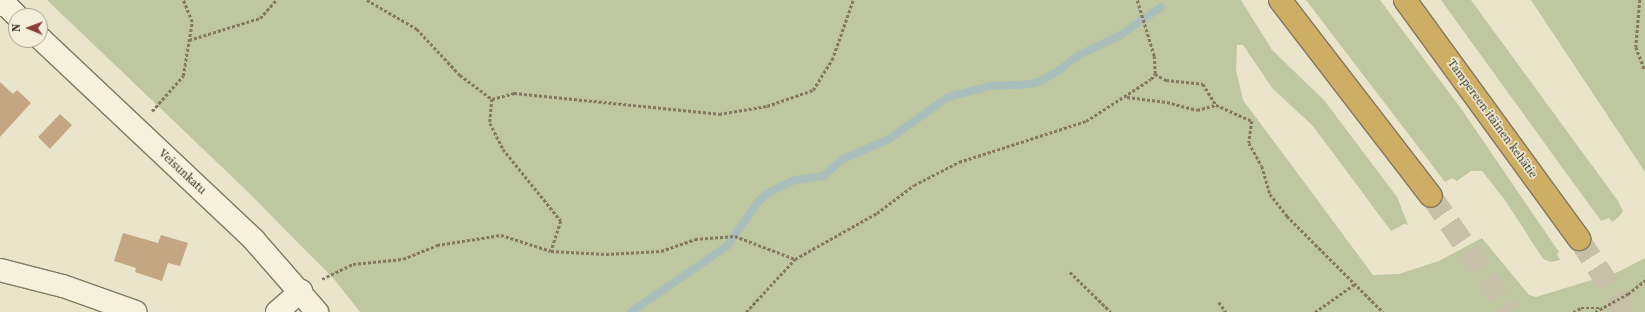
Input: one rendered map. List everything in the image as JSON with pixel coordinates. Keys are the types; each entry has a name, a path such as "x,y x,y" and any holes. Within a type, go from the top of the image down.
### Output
{"highway":[{"path":"1280,0 1431,196"},
{"name":"Tampereen itäinen kehätie","path":"1405,0 1579,239"}],"street":[{"path":"0,0 8,8"},
{"name":"Veisunkatu","path":"48,46 254,240 309,286 317,312"},
{"path":"0,270 63,286 136,312"},
{"path":"277,312 309,286"}],"path":[{"path":"148,115 183,76 192,22 183,0"},
{"path":"189,40 260,18 276,0"},
{"path":"367,0 417,29 460,75 492,99"},
{"path":"492,99 514,93 719,114 768,106 813,90 832,60 853,0"},
{"path":"746,312 795,259 877,213 914,185 959,162 1086,121 1151,80 1155,74 1154,56 1137,0"},
{"path":"1640,0 1636,47 1645,70"},
{"path":"1155,74 1166,80 1203,84 1216,105 1252,121 1249,144 1262,166 1270,194 1286,216 1384,312"},
{"path":"1127,96 1167,102 1198,110 1216,105"},
{"path":"492,99 490,123 503,149 561,221 551,251"},
{"path":"309,286 353,264 403,259 437,246 500,236 551,251 606,254 661,251 695,239 735,236 795,259"},
{"path":"1070,272 1110,312"},
{"path":"1595,312 1628,294 1645,280"},
{"path":"1315,312 1355,284"},
{"path":"1219,302 1226,312"},
{"path":"1573,312 1581,308 1601,308"}],"green space":[{"path":"47,0 1241,0 1272,50 1324,100 1397,197 1408,225 1404,224 1391,231 1313,126 1273,89 1243,45 1237,45 1236,70 1243,100 1373,275 1399,274 1439,261 1482,238 1529,295 1536,297 1618,272 1645,258 1645,312 360,312 334,279 246,190"},
{"path":"1306,0 1380,0 1462,110 1559,252 1557,254 1560,260 1551,262 1543,259 1505,200 1482,171 1471,171 1457,181 1452,178 1445,182"},
{"path":"1441,0 1471,0 1618,201 1623,211 1619,217 1612,222 1609,218 1601,221"},
{"path":"1531,0 1645,0 1645,172"}],"building":[{"path":"0,82 13,94 17,90 31,103 0,137"},
{"path":"60,114 72,125 50,149 38,137"},
{"path":"123,233 158,243 161,235 188,243 180,266 168,263 162,281 135,272 136,268 114,261"}],"waterway":[{"path":"631,312 727,246 758,202 768,193 795,180 824,176 841,160 889,139 948,97 991,86 1031,84 1041,81 1058,71 1079,55 1119,36 1161,7"}],"tunnel":[{"path":"1431,196 1510,312"},
{"path":"1579,239 1626,312"}]}
